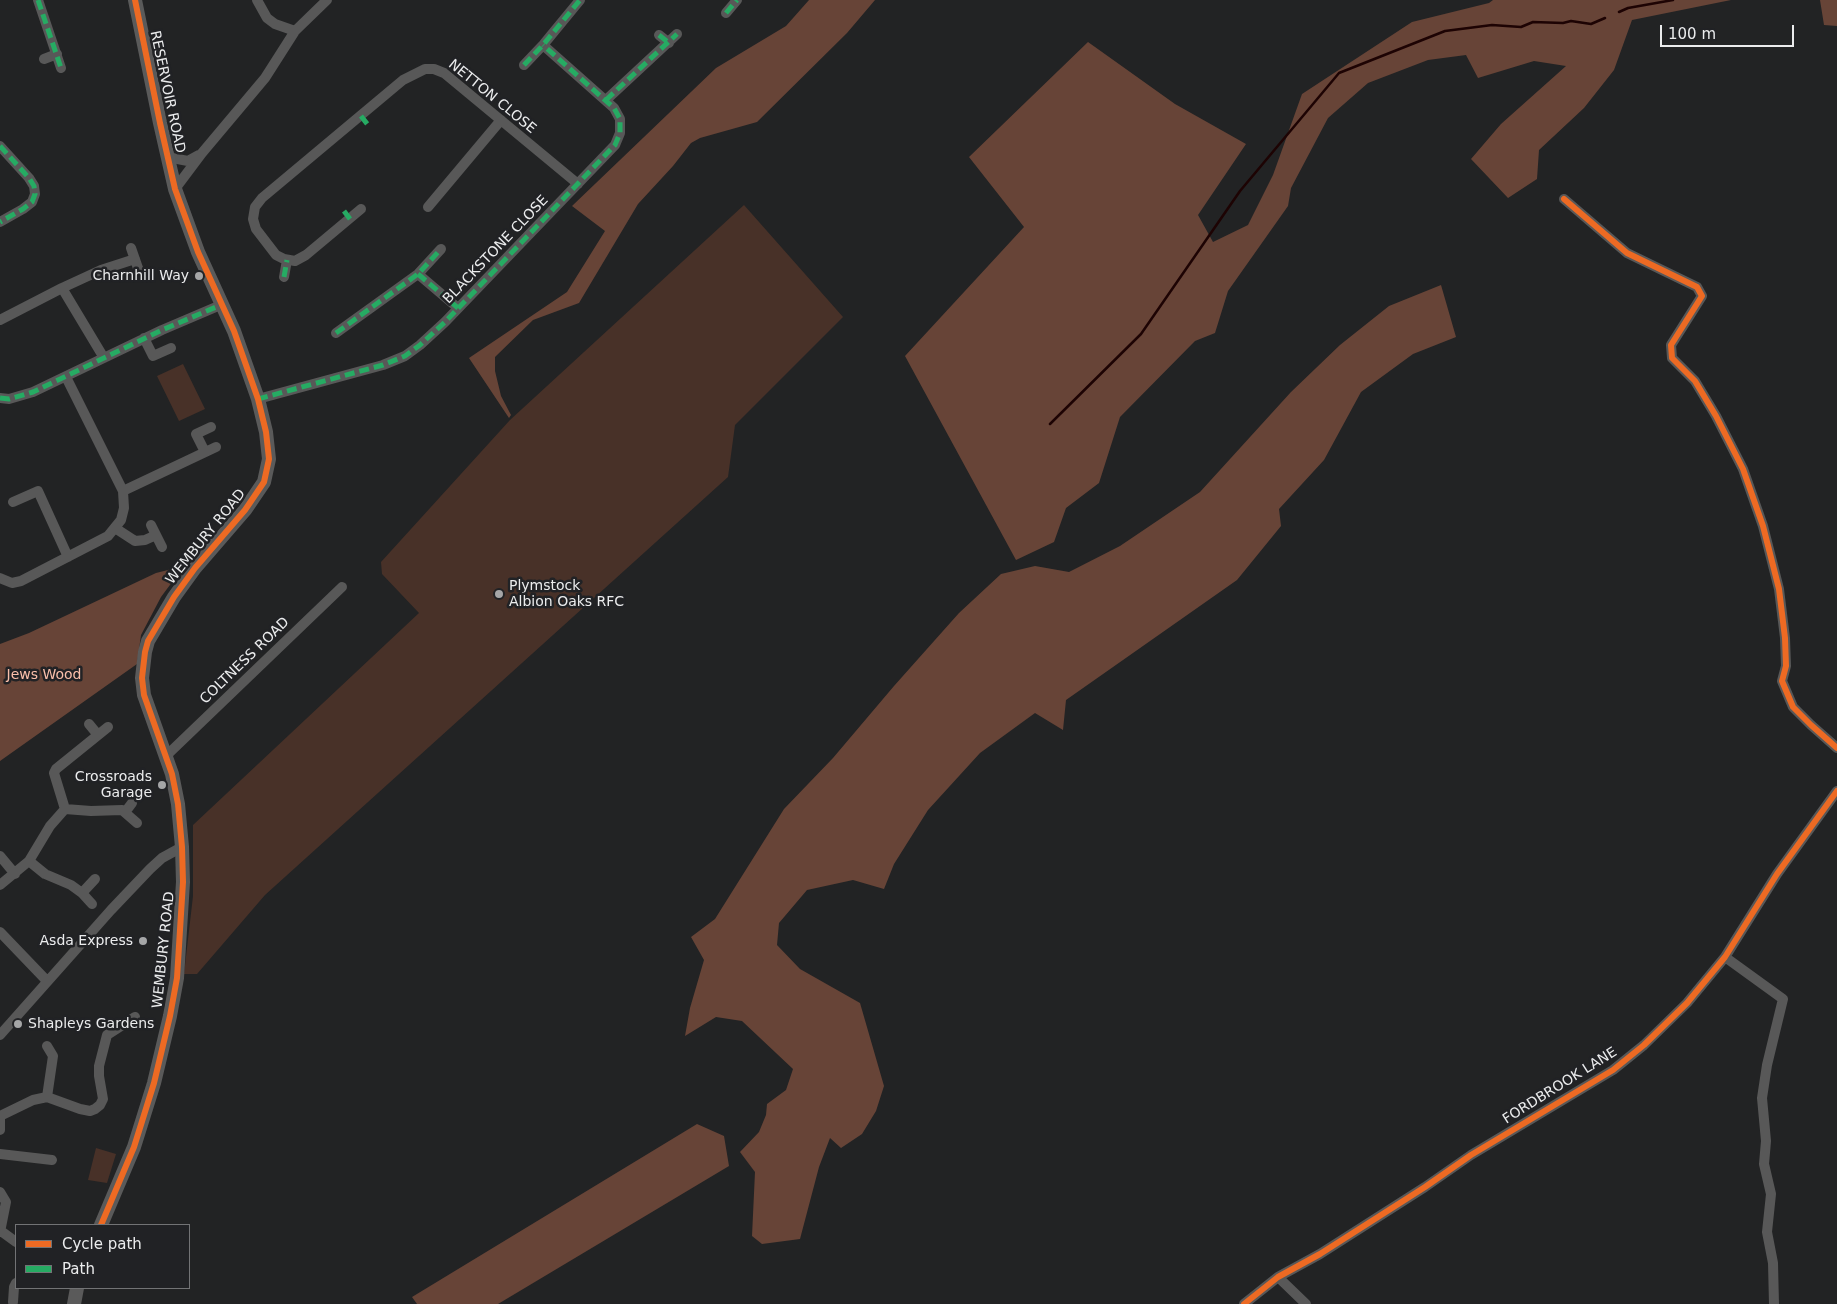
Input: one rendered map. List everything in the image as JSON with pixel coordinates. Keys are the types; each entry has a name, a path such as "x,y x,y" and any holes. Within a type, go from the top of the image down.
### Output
{"street":[{"path":"38,0 62,68"},
{"name":"RESERVOIR ROAD","path":"135,0 167,158 175,188"},
{"path":"256,0 267,18 275,24 295,31"},
{"path":"175,188 265,78 295,31 327,0"},
{"path":"524,65 580,0"},
{"path":"726,13 737,0"},
{"path":"606,100 677,34"},
{"path":"659,35 668,43"},
{"name":"BLACKSTONE CLOSE","path":"258,399 356,374 405,356 445,322 616,145 620,133 620,120 614,108 543,45"},
{"path":"44,60 57,54"},
{"name":"NETTON CLOSE","path":"287,260 276,255 256,229 253,219 255,206 262,198 414,73 425,69 434,69 444,73 578,184"},
{"path":"361,116 368,124"},
{"path":"428,207 501,120"},
{"path":"0,146 29,178 36,194 32,202 0,222"},
{"path":"167,158 188,161 202,153"},
{"path":"429,187 438,194"},
{"name":"WEMBURY ROAD","path":"102,1224 134,1147 154,1083 177,978 183,882 178,804 167,755 144,695 142,678 145,652 148,641 174,597 195,568 245,510 264,482 269,459 269,447 258,399 234,331 198,252 175,188"},
{"path":"1564,199 1627,253 1698,286 1702,296 1671,346 1672,358 1695,381 1716,416 1743,470 1763,526 1779,589 1784,628 1786,666 1782,682 1793,707 1837,748"},
{"path":"284,277 287,260 295,260 306,255 347,215 361,209"},
{"path":"131,248 139,271"},
{"path":"336,333 418,274 441,248"},
{"path":"0,320 101,270 135,259"},
{"path":"418,274 458,308"},
{"path":"62,288 104,358"},
{"path":"0,398 9,399 21,396 66,377 144,338 223,304"},
{"path":"368,309 375,319"},
{"path":"144,338 152,356 171,348"},
{"path":"0,578 12,583 21,581 108,536 121,520 123,491 66,377"},
{"path":"205,452 196,434 211,427"},
{"path":"123,491 216,447"},
{"path":"13,502 43,488 68,557"},
{"path":"151,525 162,547"},
{"path":"115,528 135,541 145,540 156,535"},
{"name":"COLTNESS ROAD","path":"167,755 342,587"},
{"path":"89,724 98,735"},
{"path":"65,809 54,773 56,769 108,727"},
{"name":"FORDBROOK LANE","path":"1244,1304 1278,1277 1320,1254 1425,1187 1471,1155 1613,1070 1644,1046 1687,1003 1725,957 1777,874 1837,791"},
{"path":"126,812 132,803"},
{"path":"65,809 91,811 115,809 126,812 137,823"},
{"path":"0,885 29,861 50,826 65,809"},
{"path":"0,1035 150,869 162,858 182,847"},
{"path":"0,856 15,874"},
{"path":"29,861 45,874 71,885 92,904"},
{"path":"82,893 95,879"},
{"path":"0,932 47,981"},
{"path":"1725,957 1783,999 1767,1065 1762,1098 1766,1141 1764,1164 1771,1194 1767,1232 1773,1263 1774,1304"},
{"path":"0,1130 0,1118 33,1100 47,1097 90,1110 100,1105 103,1099 99,1066 107,1035 135,1017"},
{"path":"47,1097 53,1056 48,1046"},
{"path":"0,1154 52,1160"},
{"path":"0,1192 6,1202 0,1232 15,1241"},
{"path":"1278,1277 1306,1304"},
{"path":"14,1303 15,1285"},
{"path":"74,1304 77,1289"}],"shaded area":[{"name":"Plymstock Albion Oaks RFC","path":"744,205 843,317 735,425 728,477 265,895 197,974 184,974 193,896 193,825 419,613 382,574 381,562 510,420"},
{"path":"183,364 205,409 179,421 157,376"},
{"path":"96,1148 116,1154 107,1183 88,1180"}],"green space":[{"path":"809,0 875,0 847,33 757,122 700,138 691,143 638,204 579,303 533,320 495,357 495,371 501,396 511,415 509,418 469,358 567,292 605,231 572,206 716,68 786,26"},
{"path":"1493,0 1731,0 1632,20 1614,70 1584,108 1539,150 1537,179 1508,198 1471,159 1501,124 1566,66 1534,61 1478,78 1466,55 1428,60 1368,83 1328,118 1291,188 1288,206 1228,291 1215,333 1195,341 1120,417 1099,483 1066,508 1054,542 1016,560 905,356 1024,227 969,157 1088,42 1175,104 1246,144 1198,215 1213,242 1248,225 1273,175 1302,94 1412,22 1489,3"},
{"path":"1820,0 1837,0 1837,26 1824,25"},
{"path":"1441,285 1456,337 1413,354 1361,392 1324,460 1279,509 1281,526 1237,580 1066,700 1063,730 1035,713 980,753 928,810 894,864 884,889 853,880 807,890 779,923 777,945 800,969 860,1003 884,1086 876,1111 862,1134 841,1148 830,1138 819,1167 800,1239 762,1244 752,1236 755,1172 740,1152 759,1132 766,1115 767,1104 786,1090 793,1069 742,1021 716,1017 685,1036 690,1008 704,960 691,937 715,919 784,809 833,758 959,613 1001,574 1035,566 1069,572 1120,546 1200,492 1291,392 1340,345 1389,306"},
{"name":"Jews Wood","path":"184,566 161,597 141,635 137,664 0,761 0,644 29,633 156,573"},
{"path":"697,1124 724,1136 729,1166 498,1304 417,1304 412,1297"}],"waterway":[{"path":"1619,12 1628,8 1673,0"},
{"path":"1050,424 1141,334 1240,191 1339,73 1445,31 1492,25 1521,27 1533,22 1563,23 1571,21 1591,24 1605,18"}],"marked path":[{"path":"38,0 61,68"},
{"path":"524,65 580,0"},
{"path":"726,13 737,0"},
{"path":"606,100 677,34"},
{"path":"659,35 669,43"},
{"path":"258,399 383,365 405,356 445,322 615,145 620,133 620,119 614,108 543,45"},
{"path":"361,116 368,125"},
{"path":"0,146 29,178 34,186 35,194 32,202 0,222"},
{"path":"344,211 350,219"},
{"path":"336,333 418,274 441,249"},
{"path":"284,277 287,260"},
{"path":"418,274 458,308"},
{"path":"0,398 9,399 33,392 162,330 223,304"}],"cycle path":[{"path":"101,1224 134,1147 154,1083 177,978 183,882 178,804 172,774 144,695 142,678 145,652 148,641 174,597 195,568 245,510 264,482 269,459 266,432 258,399 234,331 198,252 175,189 135,0"},
{"path":"1564,199 1627,253 1697,287 1702,296 1671,345 1672,358 1695,381 1716,416 1743,469 1763,526 1779,589 1785,638 1786,666 1782,681 1793,707 1837,748"},
{"path":"1244,1304 1278,1277 1320,1254 1425,1187 1471,1155 1613,1070 1644,1045 1687,1003 1725,957 1777,874 1837,791"}],"place":[{"name":"Charnhill Way","path":"199,276"},
{"name":"Plymstock Albion Oaks RFC","path":"499,594"},
{"name":"Crossroads Garage","path":"162,785"},
{"name":"Asda Express","path":"143,941"},
{"name":"Shapleys Gardens","path":"18,1024"}]}
